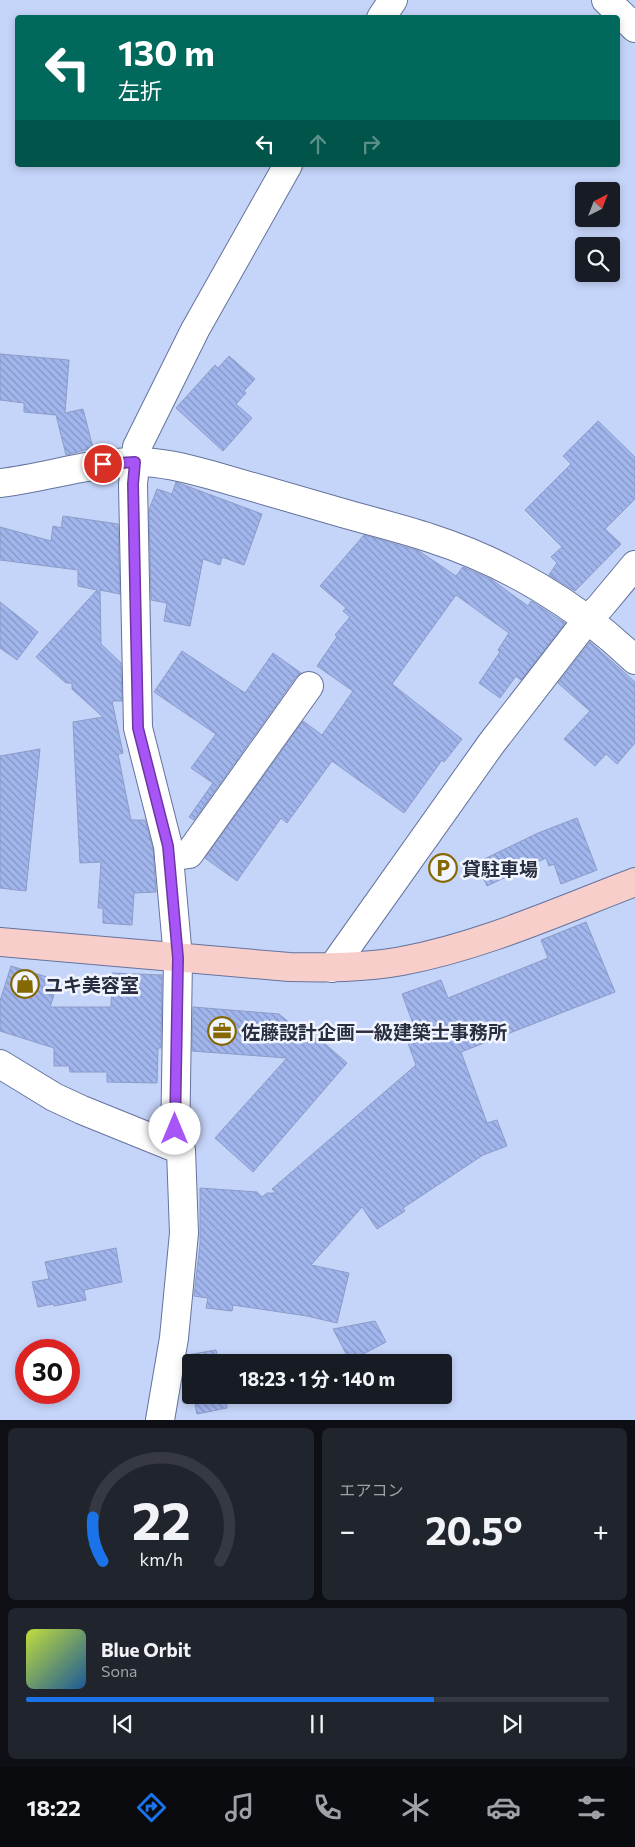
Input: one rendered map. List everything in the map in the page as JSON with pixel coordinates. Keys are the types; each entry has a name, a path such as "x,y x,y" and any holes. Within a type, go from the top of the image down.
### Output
{"street":[{"path":"383,15 393,0"},
{"path":"606,0 635,28"},
{"path":"175,1147 178,958 169,857 138,728 133,484 135,462 137,447 195,330 287,167"},
{"path":"0,484 103,464 158,463 184,468 431,538 473,555 515,574 554,597 587,620 635,660"},
{"path":"332,968 491,744 587,620 635,565"},
{"path":"169,857 189,854 309,686"},
{"path":"0,942 288,966 332,968 363,966 400,961 439,952 506,931 635,882"},
{"path":"0,1064 61,1100 181,1150 184,1233 174,1338 160,1420"}],"building":[{"path":"0,354 69,360 65,413 83,409 93,448 66,455 56,415 24,412 24,403 0,400"},
{"path":"229,356 255,379 236,404 252,418 223,451 176,408 215,365 218,368"},
{"path":"598,421 635,457 635,499 605,529 621,544 575,591 549,575 557,563 551,557 562,547 525,510 571,464 563,456"},
{"path":"176,482 262,514 244,565 222,557 220,565 203,559 190,626 164,621 167,603 151,600 149,510 157,489 172,494"},
{"path":"63,516 118,524 120,594 100,590 101,644 121,663 122,701 112,701 123,753 118,754 131,820 145,820 153,849 156,892 134,893 132,925 103,923 103,908 98,908 101,862 80,863 73,722 103,717 72,689 72,683 66,683 36,657 97,590 78,586 78,570 0,560 0,527 51,541 53,526 61,528"},
{"path":"364,535 419,551 456,576 463,567 479,574 492,580 528,606 531,601 565,623 521,680 516,676 500,698 479,683 500,652 498,650 509,633 456,595 392,684 462,739 444,762 442,760 404,813 332,761 287,823 281,818 237,881 205,858 303,721 322,735 353,691 317,666 337,637 335,635 350,617 343,611 346,608 320,586"},
{"path":"0,602 38,632 17,660 0,648"},
{"path":"590,642 635,682 635,743 617,764 606,754 595,766 564,739 590,711 558,683"},
{"path":"182,651 245,693 273,653 301,673 296,677 194,820 189,817 213,783 191,768 216,734 154,692"},
{"path":"40,749 26,891 0,888 0,756"},
{"path":"577,818 597,870 561,884 554,864 549,866 546,858 487,886 476,863 538,833"},
{"path":"586,922 615,992 461,1052 487,1123 497,1120 507,1146 483,1155 403,1208 405,1211 377,1229 362,1207 311,1265 349,1273 337,1323 307,1316 233,1305 232,1311 206,1308 208,1298 194,1296 200,1244 200,1188 257,1192 262,1197 267,1193 277,1193 272,1189 416,1065 407,1040 418,1037 402,994 441,980 448,998 548,958 541,940"},
{"path":"11,966 47,977 43,991 54,995 50,1007 111,1007 112,973 162,975 161,1048 158,1048 157,1083 107,1082 107,1072 70,1072 69,1066 54,1066 54,1048 0,1031 0,1001"},
{"path":"193,1007 279,1014 312,1042 317,1037 347,1063 253,1172 215,1138 287,1058 192,1051"},
{"path":"116,1248 122,1282 84,1290 86,1300 38,1307 32,1282 49,1279 45,1262"},
{"path":"375,1321 386,1342 363,1354 346,1354 333,1329"},
{"path":"216,1350 217,1354 193,1354"},
{"path":"195,1404 226,1404 227,1408 197,1414"}],"place":[{"name":"貸駐車場","path":"443,868"},
{"name":"ユキ美容室","path":"25,984"},
{"name":"佐藤設計企画一級建築士事務所","path":"222,1031"}],"route":[{"path":"103,464 135,462 133,484 136,703 138,728 168,846 171,870 178,958 175,1129"}]}
